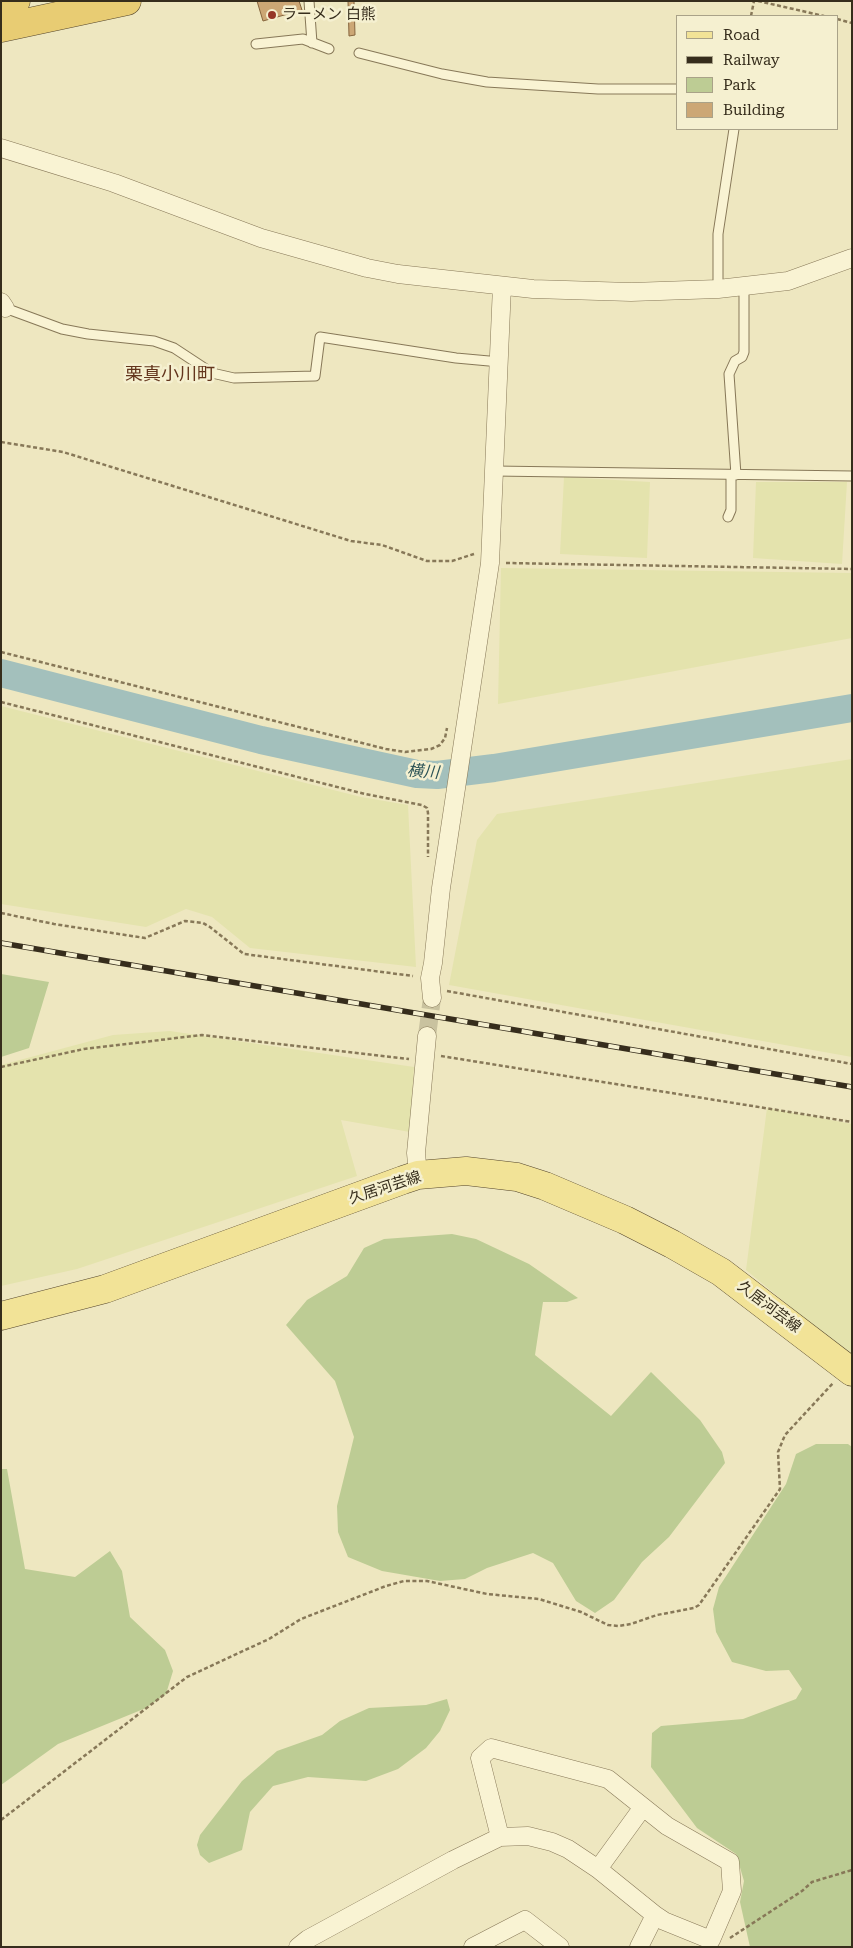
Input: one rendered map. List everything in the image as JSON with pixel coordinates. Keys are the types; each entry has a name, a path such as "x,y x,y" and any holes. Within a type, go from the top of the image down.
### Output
{"highway":[{"path":"1,4 16,1"},
{"path":"1,28 127,1"}],"main road":[{"name":"久居河芸線","path":"1,1316 105,1289 418,1175 466,1171 516,1177 545,1186 626,1220 722,1272 849,1370"}],"street":[{"path":"1,148 114,183 261,238 367,268 398,274 502,286 596,292 718,289 788,281 852,258"},
{"path":"431,988 441,888 490,557 502,286"},
{"path":"418,1175 416,1153 426,1036"},
{"path":"308,1944 500,1837 528,1836 552,1842 568,1849 598,1869 664,1921 711,1940 732,1891 730,1862 667,1826 608,1779 598,1774 491,1748 480,1758 500,1837"},
{"path":"598,1869 643,1807"},
{"path":"639,1947 655,1914"},
{"path":"474,1947 525,1920 560,1947"}],"lane":[{"path":"309,1 312,43"},
{"path":"256,44 303,39 329,49"},
{"path":"359,53 442,74 487,82 598,89 676,89"},
{"path":"718,289 718,234 734,130"},
{"path":"728,517 731,510 733,475 729,374 735,360 742,357 744,352 744,286"},
{"path":"3,305 62,329 88,334 154,340 174,348 212,373 234,378 315,376 320,337 456,358 500,362"},
{"path":"494,471 852,476"}],"path":[{"path":"751,15 754,1"},
{"path":"758,1 820,15"},
{"path":"838,19 852,23"},
{"path":"1,442 62,452 351,541 382,545 427,561 452,561 478,553 490,557 852,569"},
{"path":"1,652 405,752 421,752 440,745 445,738 449,719"},
{"path":"1,702 365,794 422,805 427,808 428,813 428,861"},
{"path":"1,913 54,924 146,938 185,921 210,926 244,954 852,1064"},
{"path":"1,1067 84,1049 202,1035 424,1057 852,1122"},
{"path":"1,1820 186,1677 262,1642 301,1619 386,1586 404,1581 427,1581 487,1594 532,1598 581,1612 608,1625 618,1626 657,1615 694,1608 699,1604 780,1489 778,1452 785,1435 849,1370"},
{"path":"727,1939 812,1882 852,1870"}],"green space":[{"path":"564,477 650,482 647,558 560,554"},
{"path":"756,482 847,482 842,564 753,558"},
{"path":"501,568 852,573 852,638 498,704"},
{"path":"1,706 361,797 408,805 416,967 250,948 212,917 186,909 146,927 1,904"},
{"path":"852,759 852,1057 449,985 477,840 497,814"},
{"path":"1,974 49,982 29,1048 1,1057"},
{"path":"170,1031 414,1067 410,1132 341,1120 357,1176 77,1269 1,1286 1,1065 113,1035"},
{"path":"767,1108 852,1124 852,1358 746,1270"},
{"path":"452,1234 476,1239 529,1264 578,1298 567,1302 543,1302 535,1355 611,1416 651,1372 700,1420 722,1452 725,1463 669,1537 642,1562 614,1600 595,1613 576,1601 553,1563 533,1553 487,1568 465,1579 440,1581 382,1571 348,1557 338,1532 337,1506 354,1437 335,1381 286,1325 307,1300 347,1276 364,1248 384,1239"},
{"path":"816,1444 848,1444 852,1447 852,1947 750,1947 740,1902 744,1881 736,1854 697,1828 651,1767 652,1733 661,1726 743,1719 796,1699 802,1689 789,1670 766,1671 732,1662 716,1632 713,1609 719,1587 786,1484 796,1454"},
{"path":"1,1469 7,1469 25,1569 75,1577 110,1551 122,1571 130,1617 165,1650 173,1671 166,1694 146,1708 58,1744 1,1785"},
{"path":"447,1699 450,1710 440,1731 426,1748 398,1769 366,1781 308,1777 273,1786 250,1812 242,1850 209,1863 200,1855 197,1845 200,1835 242,1781 277,1751 322,1735 340,1721 369,1708 426,1705"}],"building":[{"name":"ラーメン 白熊","path":"257,1 299,1 302,10 263,21"},
{"path":"348,1 354,1 355,35 349,36"}],"waterway":[{"name":"横川","path":"1,673 261,740 417,774 437,775 494,768 852,708"}],"tunnel":[{"path":"427,1036 432,998"}],"railway":[{"path":"1,943 852,1087"}],"place":[{"name":"ラーメン 白熊","path":"272,15"}],"district":[{"name":"栗真小川町","path":"170,375"}]}
